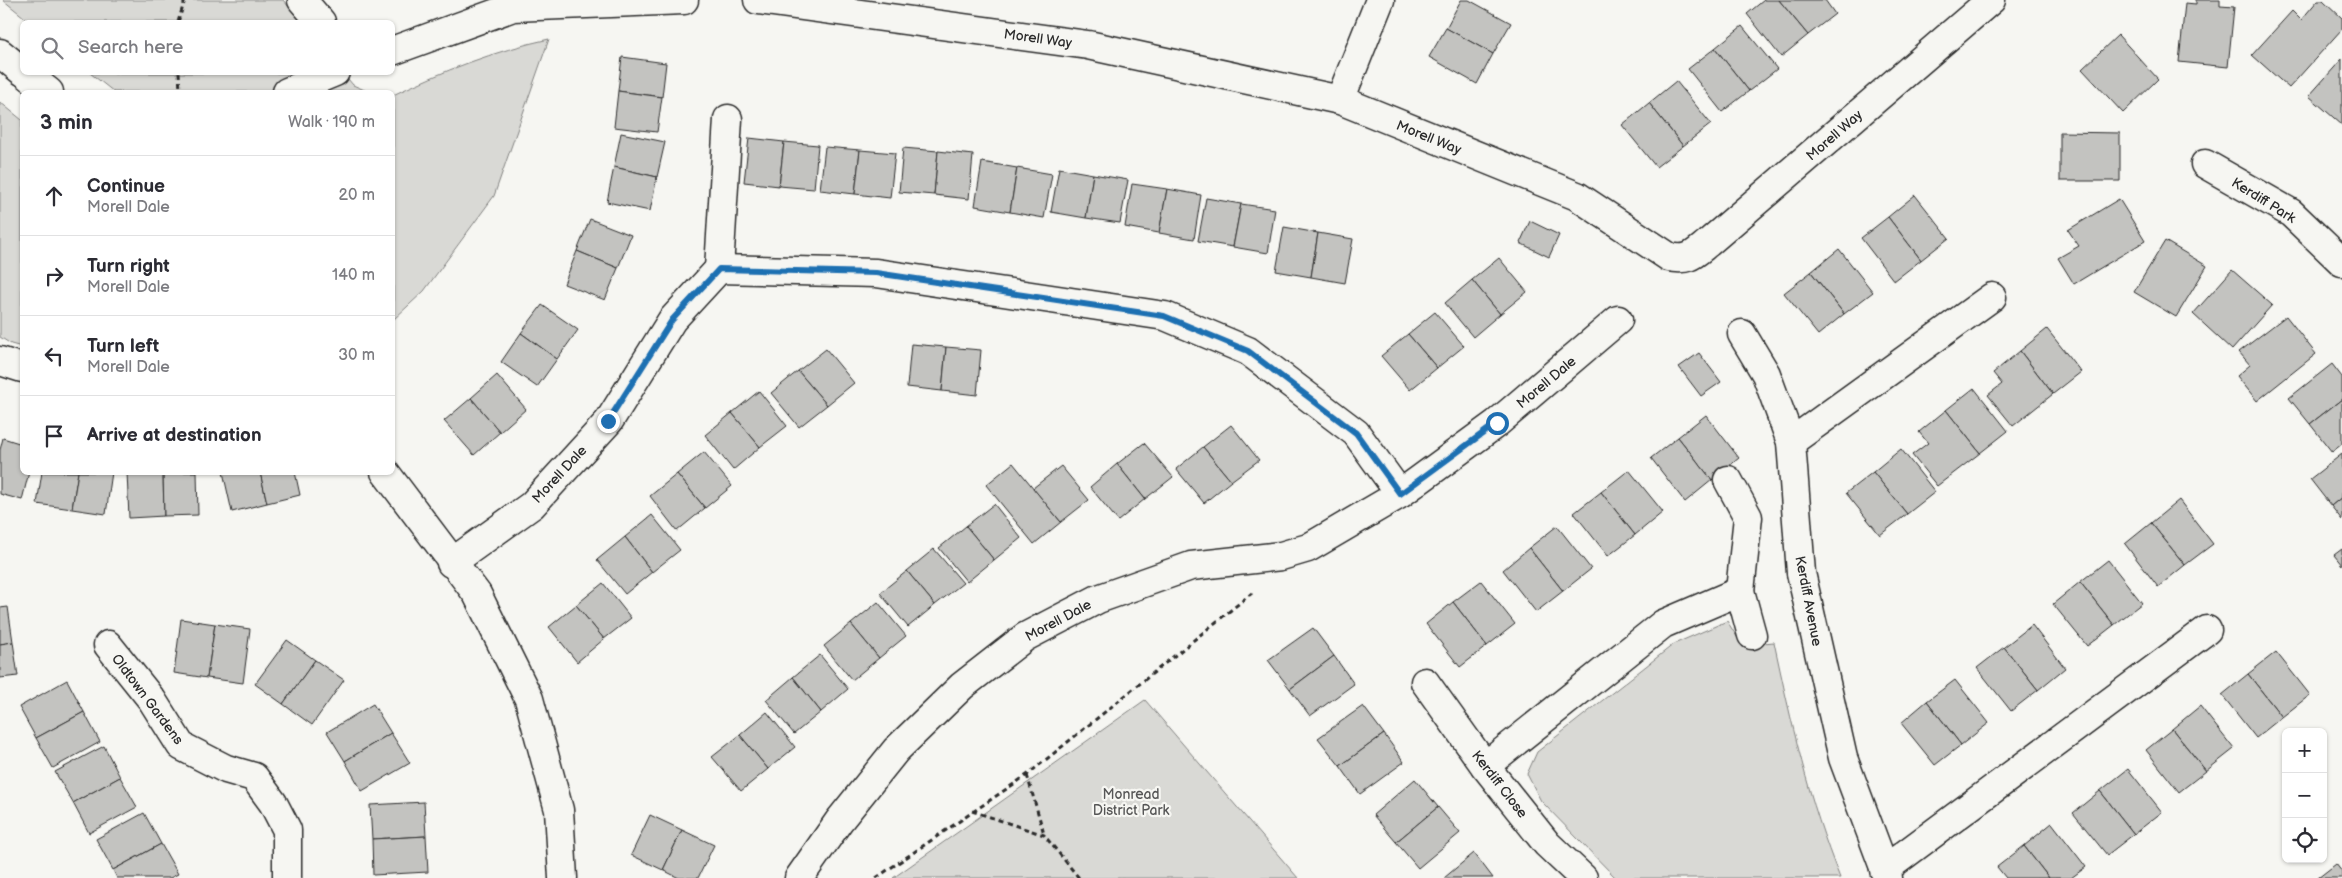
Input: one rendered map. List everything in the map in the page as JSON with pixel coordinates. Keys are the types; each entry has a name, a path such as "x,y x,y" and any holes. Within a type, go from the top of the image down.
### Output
{"street":[{"path":"302,0 319,20"},
{"path":"395,50 513,7 684,0"},
{"name":"Morell Way","path":"758,0 1088,44 1340,100 1577,196 1669,257 1682,260 1702,248 1991,0"},
{"path":"1340,100 1380,0"},
{"path":"0,53 20,70"},
{"path":"27,75 46,90"},
{"path":"292,90 328,75"},
{"path":"728,119 719,269 876,273 1164,316 1248,351 1264,362 1356,433 1400,494"},
{"name":"Kerdiff Park","path":"2205,164 2291,214 2342,262"},
{"name":"Morell Dale","path":"451,563 532,504 608,421 672,320 719,269"},
{"path":"1790,442 1992,297"},
{"name":"Morell Dale","path":"799,878 839,820 896,750 962,686 1025,637 1098,599 1191,566 1281,556 1308,548 1400,494 1497,423 1618,320"},
{"name":"Kerdiff Avenue","path":"1742,334 1766,374 1790,442 1802,573 1843,758 1886,874 2207,630"},
{"path":"0,361 20,367"},
{"path":"387,475 476,594 529,699 559,810 563,878"},
{"path":"1728,480 1748,517 1740,591 1752,635"},
{"path":"1485,766 1663,624 1740,591"},
{"name":"Oldtown Gardens","path":"108,645 152,700 181,746 226,769 254,777 274,803 287,830 287,878"},
{"name":"Kerdiff Close","path":"1425,682 1485,766 1547,844 1583,878"}],"path":[{"path":"179,20 185,0"},
{"path":"180,75 180,90"},
{"path":"876,878 1027,775 1279,572 1281,556"},
{"path":"1027,775 1044,834 1079,878"},
{"path":"972,811 1044,834"}],"green space":[{"path":"3,0 283,0 300,20 28,20"},
{"path":"549,39 494,196 424,291 395,318 395,94 469,62"},
{"path":"93,75 345,75 353,85 364,90 111,90"},
{"path":"0,102 20,118 20,346 11,344 0,337"},
{"path":"1727,621 1742,645 1774,642 1794,732 1810,791 1840,878 1616,878 1541,801 1527,774 1537,752 1674,644"},
{"name":"Monread District Park","path":"1145,700 1298,878 893,878"}],"building":[{"path":"1461,0 1469,0 1511,23 1493,54 1446,28"},
{"path":"1764,0 1779,0 1808,35 1781,57 1747,14"},
{"path":"1779,0 1825,0 1835,14 1808,35"},
{"path":"2196,0 2220,0 2220,6 2234,7 2228,67 2179,62 2185,3 2196,4"},
{"path":"2318,0 2323,0 2342,18 2342,29 2289,88 2252,55 2292,11 2301,20"},
{"path":"1742,26 1777,69 1749,91 1715,48"},
{"path":"1446,28 1493,54 1477,84 1429,57"},
{"path":"2118,35 2158,79 2123,113 2082,69"},
{"path":"1715,48 1749,91 1722,112 1688,69"},
{"path":"622,57 666,63 662,97 618,91"},
{"path":"2342,59 2342,125 2309,96"},
{"path":"1676,81 1711,124 1683,146 1649,103"},
{"path":"618,91 662,97 657,132 614,127"},
{"path":"1649,103 1683,146 1656,167 1622,125"},
{"path":"2060,132 2120,133 2120,181 2060,181"},
{"path":"621,133 665,142 657,177 614,167"},
{"path":"749,138 784,142 779,186 744,182"},
{"path":"784,142 818,145 814,189 779,186"},
{"path":"825,147 860,150 855,194 820,190"},
{"path":"903,148 938,151 934,195 899,192"},
{"path":"860,150 895,153 890,198 855,194"},
{"path":"938,151 973,155 969,199 934,195"},
{"path":"982,162 1017,168 1010,212 975,206"},
{"path":"614,167 657,177 650,211 607,202"},
{"path":"1017,168 1052,174 1044,218 1010,212"},
{"path":"1059,168 1093,174 1086,218 1051,212"},
{"path":"1093,174 1128,180 1120,223 1086,218"},
{"path":"1132,184 1167,189 1159,233 1125,227"},
{"path":"1167,189 1201,195 1194,239 1159,233"},
{"path":"1915,195 1949,238 1921,260 1888,217"},
{"path":"1206,198 1241,204 1233,247 1198,241"},
{"path":"2119,199 2145,241 2074,284 2058,258 2079,246 2068,230"},
{"path":"1241,204 1275,209 1268,253 1233,247"},
{"path":"1888,217 1921,260 1894,281 1861,238"},
{"path":"590,219 631,235 618,268 577,251"},
{"path":"1530,221 1559,235 1549,257 1520,243"},
{"path":"1284,227 1318,233 1311,277 1276,271"},
{"path":"1318,233 1353,239 1345,283 1311,277"},
{"path":"2165,241 2207,266 2176,317 2134,292"},
{"path":"1839,249 1873,292 1844,314 1811,272"},
{"path":"577,251 618,268 605,300 564,284"},
{"path":"1499,258 1527,292 1500,314 1472,280"},
{"path":"2232,270 2272,305 2232,350 2193,314"},
{"path":"1811,272 1844,314 1818,335 1784,293"},
{"path":"1472,280 1500,314 1473,337 1445,303"},
{"path":"542,305 578,330 557,359 521,333"},
{"path":"1435,312 1464,346 1437,368 1408,334"},
{"path":"2286,316 2316,354 2257,401 2237,376 2250,365 2239,352"},
{"path":"2047,329 2081,372 2053,394 2020,351"},
{"path":"521,333 557,359 537,387 501,362"},
{"path":"1408,334 1437,368 1410,390 1381,356"},
{"path":"911,344 946,347 942,391 907,387"},
{"path":"946,347 981,350 977,395 942,391"},
{"path":"826,349 854,383 827,405 798,371"},
{"path":"2020,351 2053,394 2013,426 1988,395 2002,384 1993,373"},
{"path":"1699,353 1721,382 1701,396 1679,367"},
{"path":"2332,364 2342,377 2342,399 2310,424 2289,398"},
{"path":"798,371 827,405 799,427 771,393"},
{"path":"497,375 526,409 500,432 471,398"},
{"path":"1974,388 2008,431 1980,453 1946,410"},
{"path":"759,391 787,426 760,447 732,413"},
{"path":"471,398 500,432 474,455 444,421"},
{"path":"2342,399 2342,444 2332,452 2310,424"},
{"path":"1946,410 1980,453 1937,486 1912,455 1928,443 1919,432"},
{"path":"732,413 760,447 733,470 705,435"},
{"path":"1706,415 1739,458 1712,480 1678,437"},
{"path":"1231,425 1259,460 1231,481 1203,447"},
{"path":"1678,437 1712,480 1685,502 1651,458"},
{"path":"3,438 20,443 20,475 28,475 22,500 0,494 0,450"},
{"path":"1144,443 1173,477 1145,499 1117,464"},
{"path":"1203,447 1231,481 1204,503 1176,469"},
{"path":"1901,449 1935,492 1907,514 1873,472"},
{"path":"704,452 732,486 705,508 677,474"},
{"path":"2342,454 2342,497 2331,506 2310,479"},
{"path":"1013,463 1061,522 1034,544 986,485"},
{"path":"1117,464 1145,499 1118,521 1090,487"},
{"path":"1061,466 1089,500 1061,522 1033,488"},
{"path":"1629,470 1663,512 1635,535 1601,492"},
{"path":"1873,472 1907,514 1880,535 1846,493"},
{"path":"677,474 705,508 677,531 650,496"},
{"path":"42,475 78,475 72,509 37,504"},
{"path":"78,475 112,475 106,514 72,509"},
{"path":"127,475 163,475 164,516 129,518"},
{"path":"163,475 197,475 198,515 164,516"},
{"path":"224,475 261,475 267,503 232,512"},
{"path":"261,475 296,475 300,495 267,503"},
{"path":"1601,492 1635,535 1608,556 1574,513"},
{"path":"2342,497 2342,520 2331,506"},
{"path":"2179,500 2213,544 2185,565 2151,523"},
{"path":"994,504 1021,538 994,560 966,526"},
{"path":"652,515 680,550 652,572 625,537"},
{"path":"2151,523 2185,565 2158,587 2125,544"},
{"path":"966,526 994,560 967,582 939,548"},
{"path":"1557,526 1591,569 1563,591 1529,548"},
{"path":"625,537 652,572 625,594 597,560"},
{"path":"1529,548 1563,591 1536,612 1503,570"},
{"path":"934,549 963,583 935,605 907,571"},
{"path":"2342,549 2342,565 2334,555"},
{"path":"2108,560 2142,603 2114,625 2080,582"},
{"path":"907,571 935,605 908,627 880,593"},
{"path":"1481,581 1515,624 1487,646 1453,602"},
{"path":"2080,582 2114,625 2087,646 2053,604"},
{"path":"603,583 631,618 604,639 576,605"},
{"path":"878,602 906,636 879,658 851,624"},
{"path":"1453,602 1487,646 1460,667 1426,624"},
{"path":"576,605 604,639 577,662 549,627"},
{"path":"8,607 13,642 0,644 0,608"},
{"path":"181,619 215,624 207,678 174,673"},
{"path":"215,624 250,629 243,683 207,678"},
{"path":"851,624 879,658 852,680 824,646"},
{"path":"2032,625 2065,668 2038,690 2004,647"},
{"path":"1313,628 1334,656 1290,689 1268,660"},
{"path":"287,640 315,660 283,704 255,684"},
{"path":"13,642 18,676 0,678 0,644"},
{"path":"2004,647 2038,690 2011,711 1977,668"},
{"path":"2276,652 2310,695 2282,717 2248,674"},
{"path":"820,655 848,689 821,712 793,677"},
{"path":"1334,656 1354,684 1310,716 1290,689"},
{"path":"315,660 344,680 312,725 283,704"},
{"path":"2248,674 2282,717 2256,738 2222,695"},
{"path":"793,677 821,712 794,734 766,700"},
{"path":"67,680 84,712 36,738 19,707"},
{"path":"1955,680 1989,723 1961,745 1927,701"},
{"path":"1927,701 1961,745 1935,765 1901,723"},
{"path":"373,704 391,733 345,761 327,732"},
{"path":"1363,706 1384,734 1340,766 1318,738"},
{"path":"2200,706 2234,749 2206,771 2172,729"},
{"path":"84,712 100,742 53,768 36,738"},
{"path":"767,712 795,747 768,769 740,735"},
{"path":"2172,729 2206,771 2179,792 2146,750"},
{"path":"391,733 410,763 362,791 345,761"},
{"path":"1384,734 1404,762 1360,794 1340,766"},
{"path":"740,735 768,769 741,791 712,757"},
{"path":"104,746 120,777 73,803 55,772"},
{"path":"2128,769 2162,812 2134,834 2100,791"},
{"path":"120,777 137,807 89,833 73,803"},
{"path":"1415,779 1438,807 1396,842 1373,815"},
{"path":"2100,791 2134,834 2107,855 2073,813"},
{"path":"424,802 426,836 372,839 370,805"},
{"path":"1438,807 1460,833 1418,868 1396,842"},
{"path":"144,813 161,844 113,870 96,839"},
{"path":"650,815 682,830 663,870 631,855"},
{"path":"2052,823 2086,867 2071,878 2049,878 2024,846"},
{"path":"682,830 714,845 698,878 679,878 663,870"},
{"path":"426,836 428,872 373,875 372,839"},
{"path":"161,844 178,874 170,878 117,878 113,870"},
{"path":"2024,846 2049,878 2006,878 1997,867"},
{"path":"1474,853 1493,878 1444,878"},
{"path":"2336,864 2342,872 2342,878 2318,878"}],"route":[{"path":"608,421 672,320 719,269 876,273 1164,316 1248,351 1356,433 1400,494 1497,423"}]}
